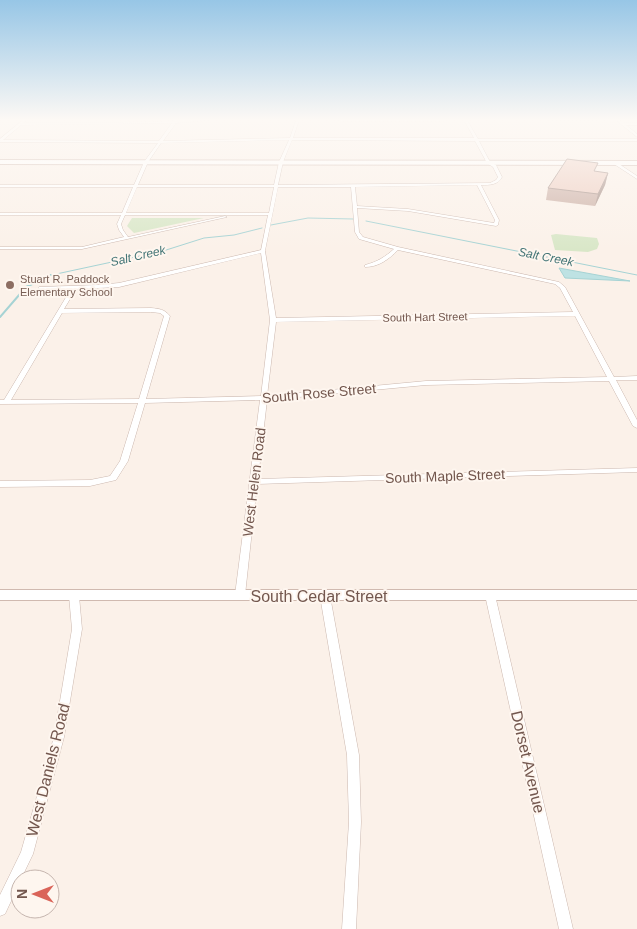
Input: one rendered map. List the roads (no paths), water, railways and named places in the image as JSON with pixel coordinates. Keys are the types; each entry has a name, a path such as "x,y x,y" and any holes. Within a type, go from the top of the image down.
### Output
{"main road":[{"name":"South Cedar Street","path":"0,595 637,595"}],"street":[{"path":"127,238 119,227 145,163"},
{"name":"West Helen Road","path":"240,595 265,398 272,320 262,251 281,163"},
{"path":"0,186 479,185 498,181 500,177 494,166 490,163"},
{"path":"616,163 637,178"},
{"path":"356,207 408,210 496,225 497,220 479,185"},
{"path":"353,186 357,232 361,238 397,248 557,283 562,287 637,426"},
{"path":"0,214 269,214"},
{"path":"0,248 82,248 233,214"},
{"path":"368,266 376,265 386,259 397,248"},
{"path":"41,288 119,285 262,251"},
{"path":"3,402 74,288"},
{"path":"0,484 90,484 112,478 124,461 167,316 162,311 61,311"},
{"name":"South Hart Street","path":"272,320 577,314"},
{"name":"South Rose Street","path":"3,402 265,398 426,383 637,378"},
{"name":"South Maple Street","path":"253,482 637,470"},
{"name":"Dorset Avenue","path":"490,595 566,929"},
{"name":"West Daniels Road","path":"0,909 27,854 59,737 77,630 74,596"},
{"path":"325,596 353,755 355,822 349,929"}],"water":[{"path":"559,268 630,281 565,278"}],"waterway":[{"name":"Salt Creek","path":"271,225 308,218 353,219"},
{"name":"Salt Creek","path":"366,221 637,275"},
{"name":"Salt Creek","path":"50,275 163,251 204,238 234,235 262,228"},
{"name":"Salt Creek","path":"0,317 26,287 50,275"}],"place":[{"name":"Stuart R. Paddock Elementary School","path":"10,285"}]}
